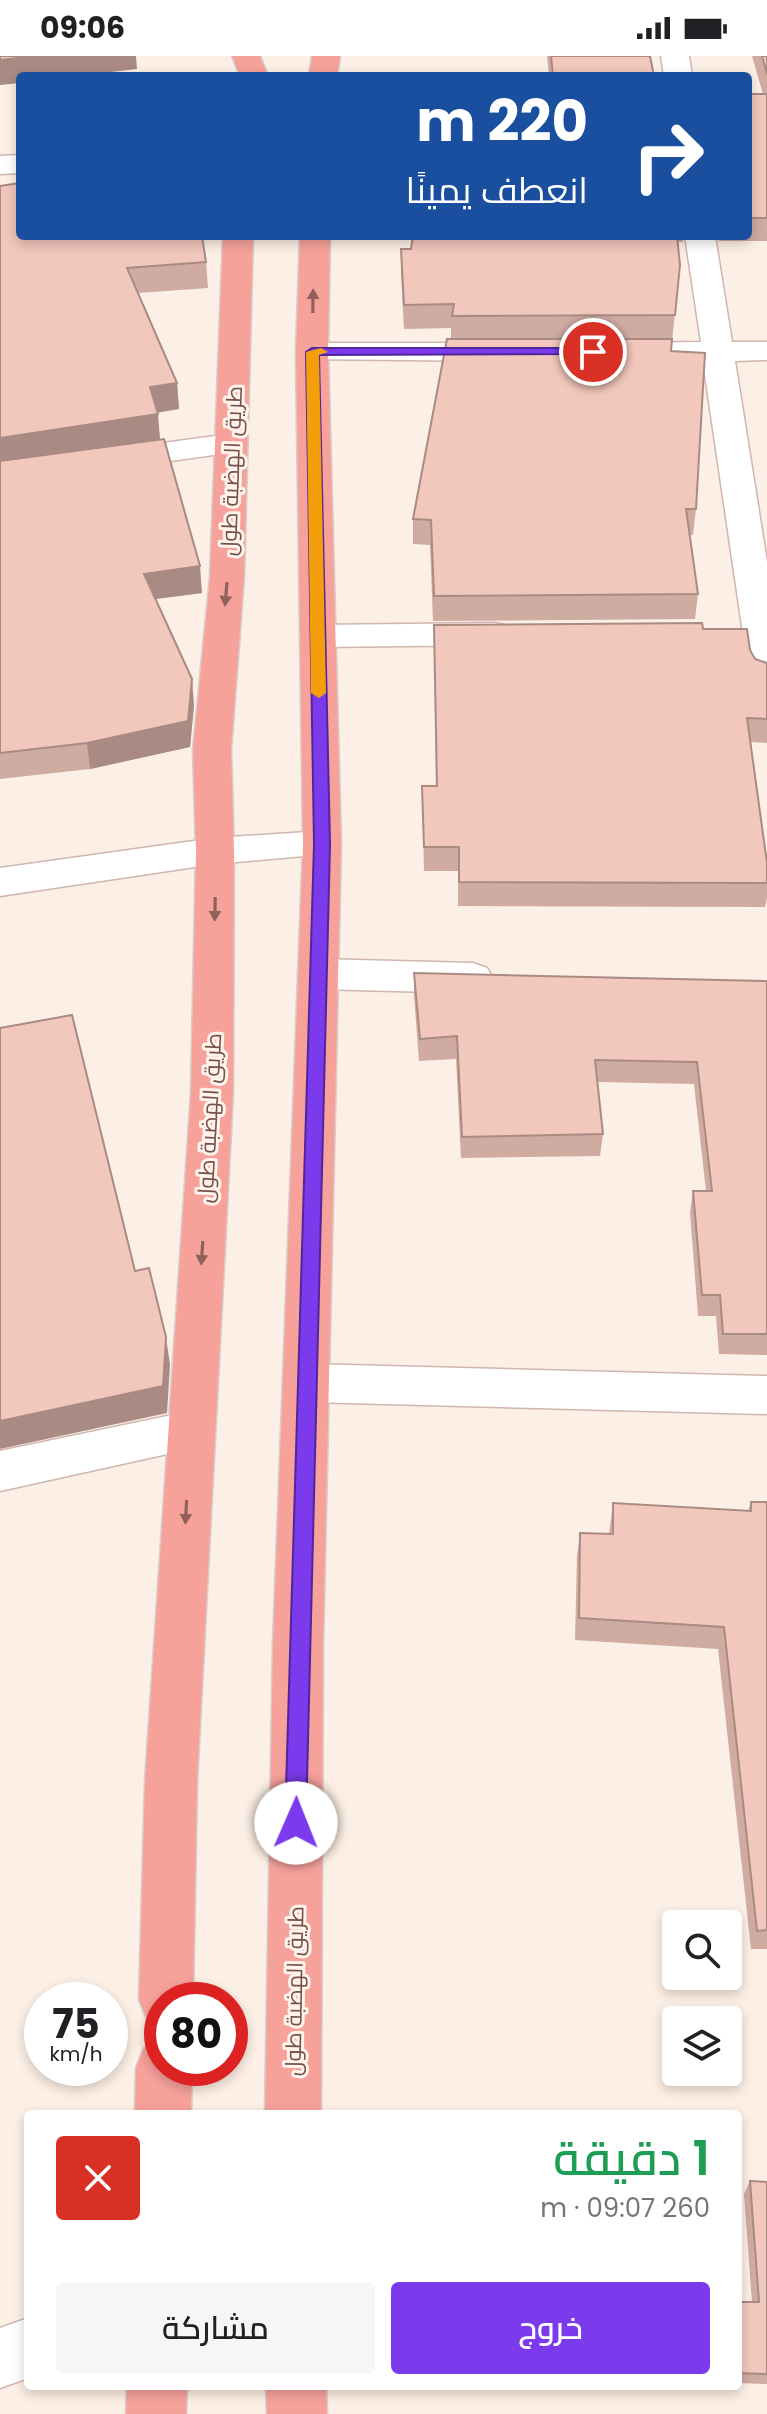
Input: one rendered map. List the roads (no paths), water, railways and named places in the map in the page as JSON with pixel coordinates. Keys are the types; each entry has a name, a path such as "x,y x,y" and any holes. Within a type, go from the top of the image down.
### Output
{"highway":[{"name":"طريق الهضبة طول","path":"166,1982 171,1782 212,1093 215,851 212,750 227,577 238,240"},
{"name":"طريق الهضبة طول","path":"293,2110 298,1644 322,844 312,352 315,240"},
{"path":"163,2110 164,2086"},
{"path":"156,2414 157,2390"},
{"path":"296,2390 297,2414"}],"street":[{"path":"701,240 719,351 745,633 767,674"},
{"path":"593,352 767,351"},
{"path":"312,352 530,352"},
{"path":"0,475 230,444"},
{"path":"318,636 523,634"},
{"path":"0,882 215,851 322,844"},
{"path":"318,974 508,979"},
{"path":"308,1383 767,1395"},
{"path":"0,1471 191,1431"},
{"path":"0,2358 24,2349"}]}
